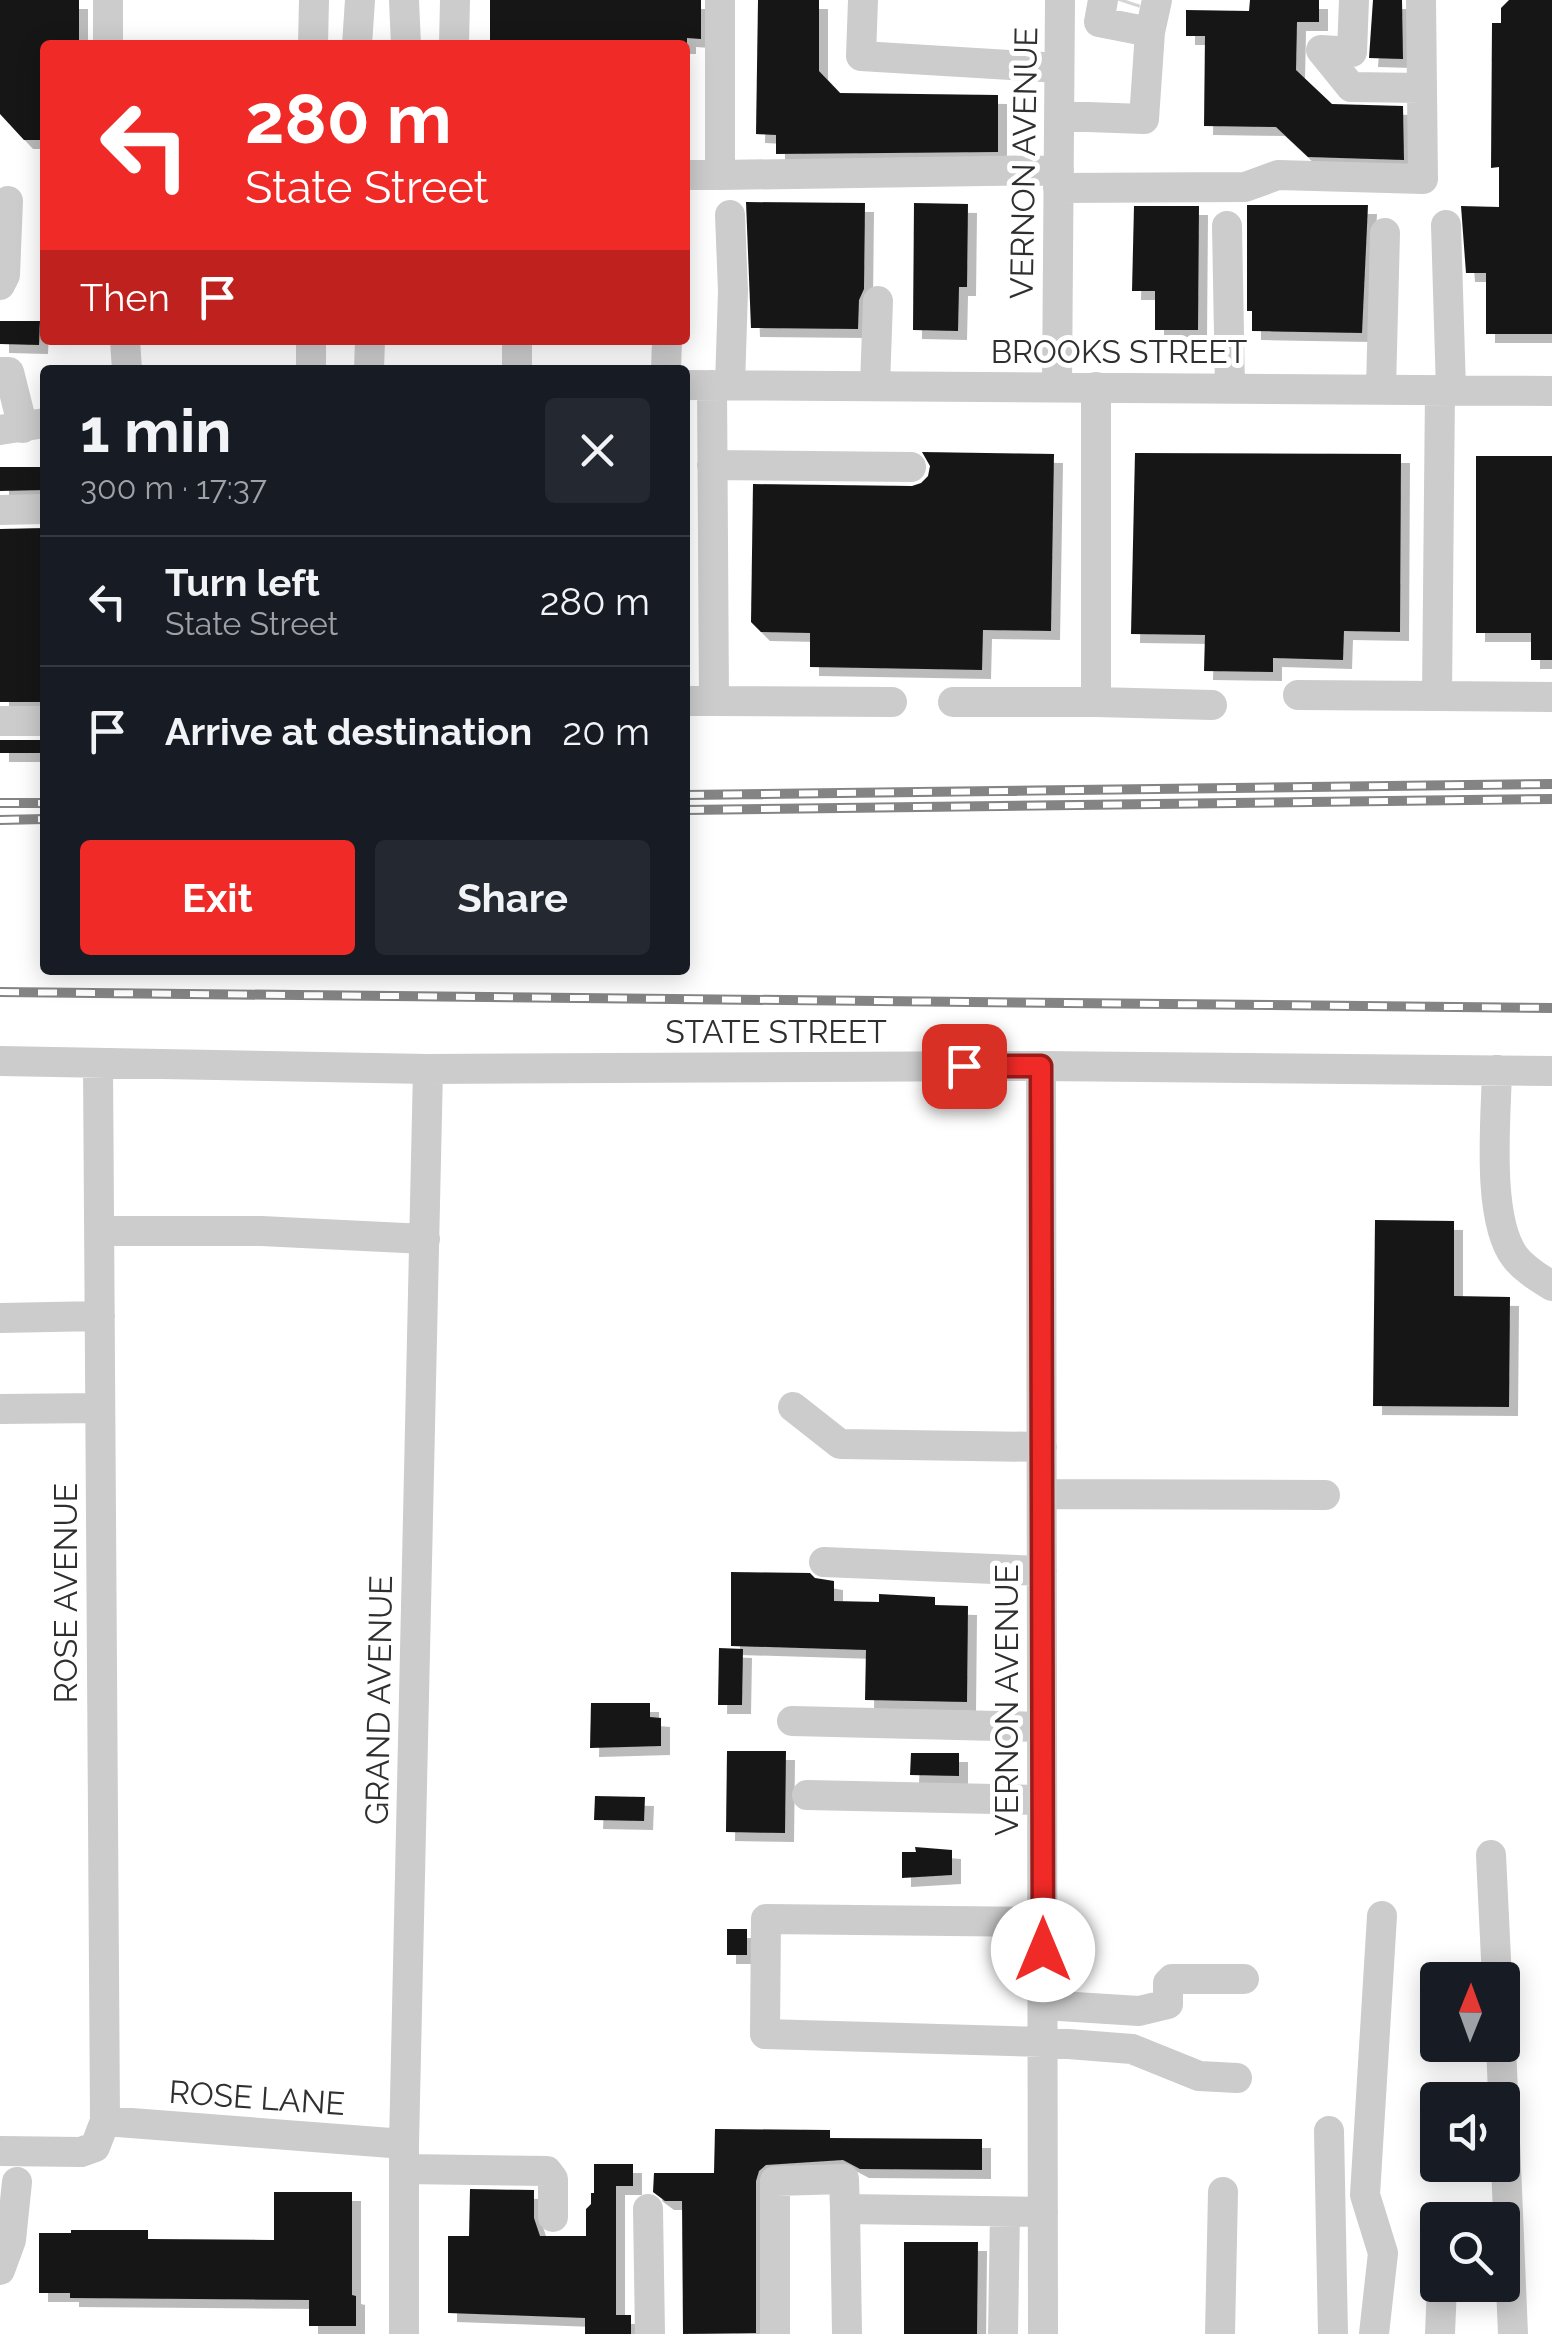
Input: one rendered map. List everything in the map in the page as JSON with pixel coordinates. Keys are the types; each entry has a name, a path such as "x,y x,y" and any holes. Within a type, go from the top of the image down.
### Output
{"street":[{"path":"108,0 108,40"},
{"path":"313,40 314,0"},
{"path":"358,40 360,0"},
{"path":"404,0 406,40"},
{"path":"454,40 456,0"},
{"path":"720,0 720,174"},
{"path":"863,0 861,56 1060,68"},
{"name":"VERNON AVENUE","path":"1056,387 1060,0"},
{"path":"1059,116 1144,119 1124,15 1158,0"},
{"path":"1354,0 1352,52 1322,50 1351,87 1422,88"},
{"path":"690,175 1058,179 1244,187 1278,175 1423,179 1421,0"},
{"path":"0,285 5,276 8,200"},
{"path":"730,215 733,291 709,385 712,465 699,701 892,702"},
{"path":"1437,696 1446,390 1446,225"},
{"path":"1227,226 1230,388"},
{"path":"1382,389 1385,234"},
{"path":"874,386 878,300"},
{"path":"0,372 9,372 23,427"},
{"name":"BROOKS STREET","path":"709,385 1552,390"},
{"path":"1096,387 1096,702"},
{"path":"712,465 911,466"},
{"path":"0,510 40,509"},
{"path":"1298,695 1552,696"},
{"path":"953,702 1212,705"},
{"path":"0,721 40,722"},
{"name":"STATE STREET","path":"0,1061 428,1068 1041,1066 1552,1071"},
{"name":"ROSE AVENUE","path":"98,1064 104,2122"},
{"name":"VERNON AVENUE","path":"1041,1066 1044,2334"},
{"name":"GRAND AVENUE","path":"404,2334 404,2156 428,1068"},
{"path":"1497,1070 1495,1186 1500,1220 1514,1256 1552,1286"},
{"path":"99,1232 261,1231 425,1238"},
{"path":"0,1318 100,1316"},
{"path":"793,1406 840,1444 1042,1447"},
{"path":"0,1409 100,1408"},
{"path":"1042,1494 1325,1495"},
{"path":"824,1562 1042,1572"},
{"path":"792,1721 1042,1727"},
{"path":"807,1796 1042,1800"},
{"path":"1491,1855 1497,1962"},
{"path":"1374,2334 1384,2253 1365,2194 1382,1916"},
{"path":"1043,1922 766,1919 765,2034 1132,2048 1199,2076 1237,2078"},
{"path":"1043,2005 1139,2011 1168,2004 1168,1983 1172,1979 1244,1980"},
{"path":"1106,2046 1108,2009"},
{"path":"1501,2062 1505,2202"},
{"path":"0,2152 81,2152 95,2147 104,2122"},
{"name":"ROSE LANE","path":"104,2122 547,2171 553,2178 552,2216"},
{"path":"1329,2131 1333,2334"},
{"path":"775,2334 775,2181 844,2179 847,2334"},
{"path":"0,2270 15,2219 17,2182"},
{"path":"1220,2334 1224,2192"},
{"path":"648,2209 650,2334"},
{"path":"844,2209 1043,2212"},
{"path":"1004,2334 1005,2212"},
{"path":"1440,2334 1441,2302"},
{"path":"1511,2302 1513,2334"}],"building":[{"path":"0,0 79,0 79,40 40,40 40,140 24,140 0,114"},
{"path":"490,0 701,0 701,39 490,40"},
{"path":"758,0 819,0 819,71 840,93 998,95 998,152 776,154 776,135 756,134"},
{"path":"1250,0 1319,0 1319,22 1297,22 1296,70 1332,104 1403,106 1404,160 1308,157 1276,127 1204,126 1205,36 1186,36 1186,10 1249,11"},
{"path":"1373,0 1402,0 1403,59 1369,58"},
{"path":"1509,0 1552,0 1552,334 1486,334 1486,273 1466,273 1461,206 1499,207 1499,167 1491,168 1492,23 1501,23 1501,8"},
{"path":"746,202 865,203 864,289 859,300 858,329 751,328"},
{"path":"914,203 968,204 967,287 959,287 958,331 913,330"},
{"path":"1247,205 1368,205 1362,333 1252,331 1252,311 1247,311"},
{"path":"1134,206 1199,206 1198,330 1155,330 1155,291 1132,291"},
{"path":"0,321 40,321 39,345 0,344"},
{"path":"922,452 1054,454 1051,631 983,630 982,670 810,667 810,633 761,632 751,622 753,484 912,486 928,476 930,466"},
{"path":"1135,453 1401,454 1400,632 1344,631 1343,660 1273,658 1273,672 1204,671 1205,635 1131,634"},
{"path":"1476,456 1552,456 1552,660 1531,660 1531,633 1476,633"},
{"path":"0,467 40,467 40,490 0,491"},
{"path":"40,528 40,702 0,702 0,529"},
{"path":"0,740 40,740 40,753 0,753"},
{"path":"1375,1220 1454,1221 1454,1296 1510,1297 1509,1407 1373,1406"},
{"path":"731,1572 810,1573 815,1578 834,1581 834,1601 879,1602 879,1594 935,1597 935,1605 968,1606 967,1702 865,1700 866,1650 731,1646"},
{"path":"719,1648 743,1649 742,1705 718,1705"},
{"path":"591,1703 650,1703 650,1717 661,1718 661,1746 590,1748"},
{"path":"727,1751 786,1751 785,1833 726,1832"},
{"path":"911,1753 959,1753 959,1776 910,1775"},
{"path":"595,1796 645,1797 644,1821 594,1820"},
{"path":"915,1847 952,1850 952,1875 902,1878 902,1852 916,1852"},
{"path":"727,1929 747,1929 747,1955 727,1955"},
{"path":"715,2129 830,2130 830,2138 982,2139 982,2170 860,2169 843,2160 766,2165 756,2181 756,2333 683,2334 682,2201 665,2201 653,2192 654,2173 714,2173"},
{"path":"594,2164 633,2164 633,2186 616,2186 616,2315 631,2315 631,2334 585,2334 585,2318 448,2313 448,2236 469,2236 470,2189 534,2190 534,2218 540,2236 586,2236 586,2209 594,2193"},
{"path":"274,2192 352,2192 352,2295 356,2296 356,2326 309,2326 309,2300 70,2298 70,2293 39,2293 39,2233 148,2230 148,2239 274,2240"},
{"path":"904,2242 978,2242 977,2334 904,2334"}],"railway":[{"path":"690,795 1552,784"},
{"path":"690,810 1552,799"},
{"path":"0,803 40,803"},
{"path":"0,820 40,819"},
{"path":"0,992 1552,1008"}],"route":[{"path":"964,1066 1041,1066 1043,1950"}]}
